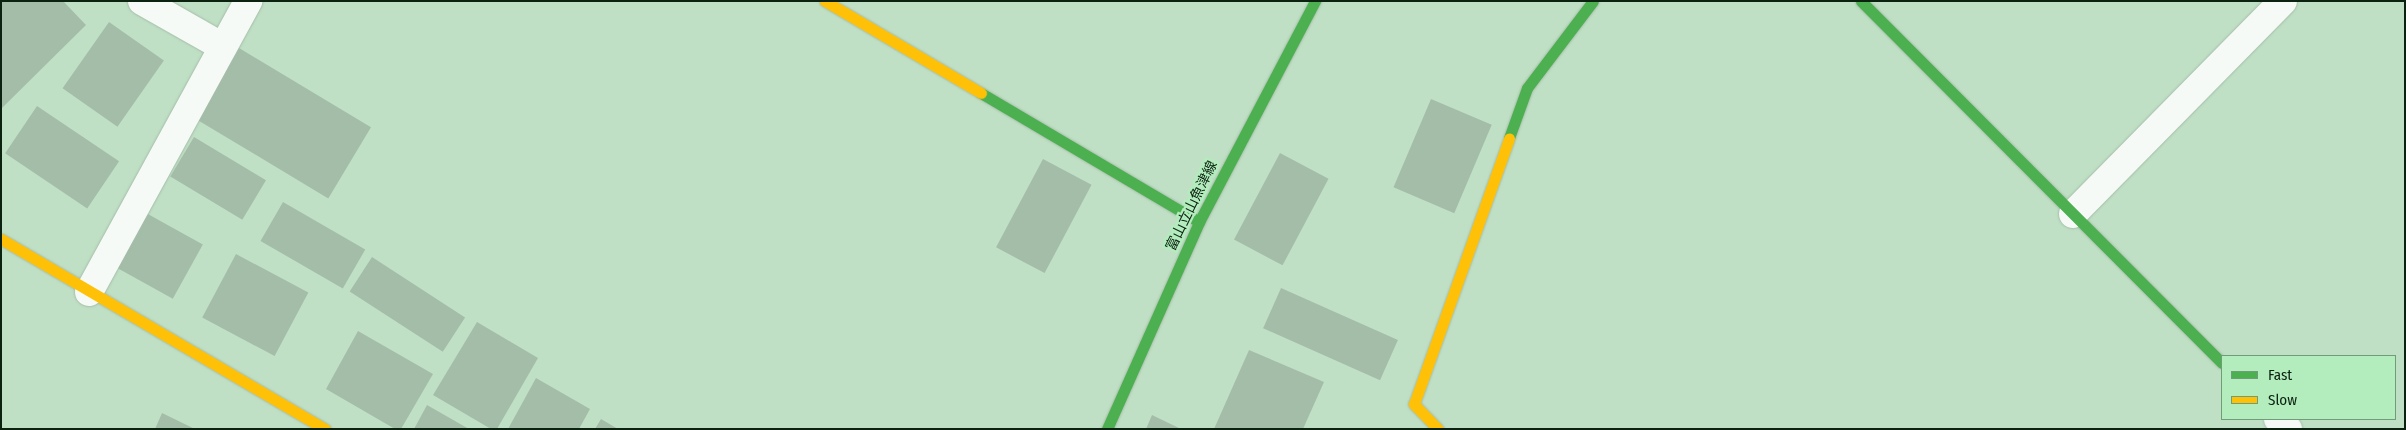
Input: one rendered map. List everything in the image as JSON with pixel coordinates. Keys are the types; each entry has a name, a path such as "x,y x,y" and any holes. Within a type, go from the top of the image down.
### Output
{"street":[{"path":"142,1 223,47"},
{"path":"89,292 248,1"},
{"path":"825,1 1200,222"},
{"name":"富山立山魚津線","path":"1108,429 1200,222 1315,1"},
{"path":"1438,429 1414,404 1527,88 1593,1"},
{"path":"1861,1 2221,362"},
{"path":"2073,214 2283,1"},
{"path":"1,239 325,429"},
{"path":"2279,420 2288,429"}],"building":[{"path":"1,1 63,1 86,25 1,109"},
{"path":"109,22 164,60 117,127 63,88"},
{"path":"239,48 371,127 328,198 196,119"},
{"path":"1431,99 1492,125 1454,213 1393,187"},
{"path":"37,106 119,161 87,209 5,153"},
{"path":"194,137 266,180 242,220 170,176"},
{"path":"1280,153 1329,179 1283,265 1234,240"},
{"path":"1043,159 1092,185 1045,273 996,247"},
{"path":"283,202 365,250 343,288 260,241"},
{"path":"146,213 203,245 173,299 116,267"},
{"path":"236,254 308,292 275,356 202,318"},
{"path":"372,257 465,317 443,352 350,291"},
{"path":"1281,288 1398,340 1380,380 1263,328"},
{"path":"477,322 538,358 497,429 491,429 433,395"},
{"path":"358,331 433,374 401,429 395,429 326,389"},
{"path":"1249,350 1324,382 1303,429 1214,429"},
{"path":"536,378 590,409 579,429 508,429"},
{"path":"427,405 469,429 414,429"},
{"path":"162,413 195,429 155,429"},
{"path":"1152,415 1181,429 1146,429"},
{"path":"601,419 618,429 595,429"}],"traffic: fast":[{"path":"1107,429 1199,222 1315,1"},
{"path":"1509,138 1527,88 1593,1"},
{"path":"1861,1 2221,362"},
{"path":"981,93 1199,222"}],"traffic: slow":[{"path":"825,1 981,93"},
{"path":"1438,429 1414,404 1509,138"},
{"path":"1,239 325,429"}]}
